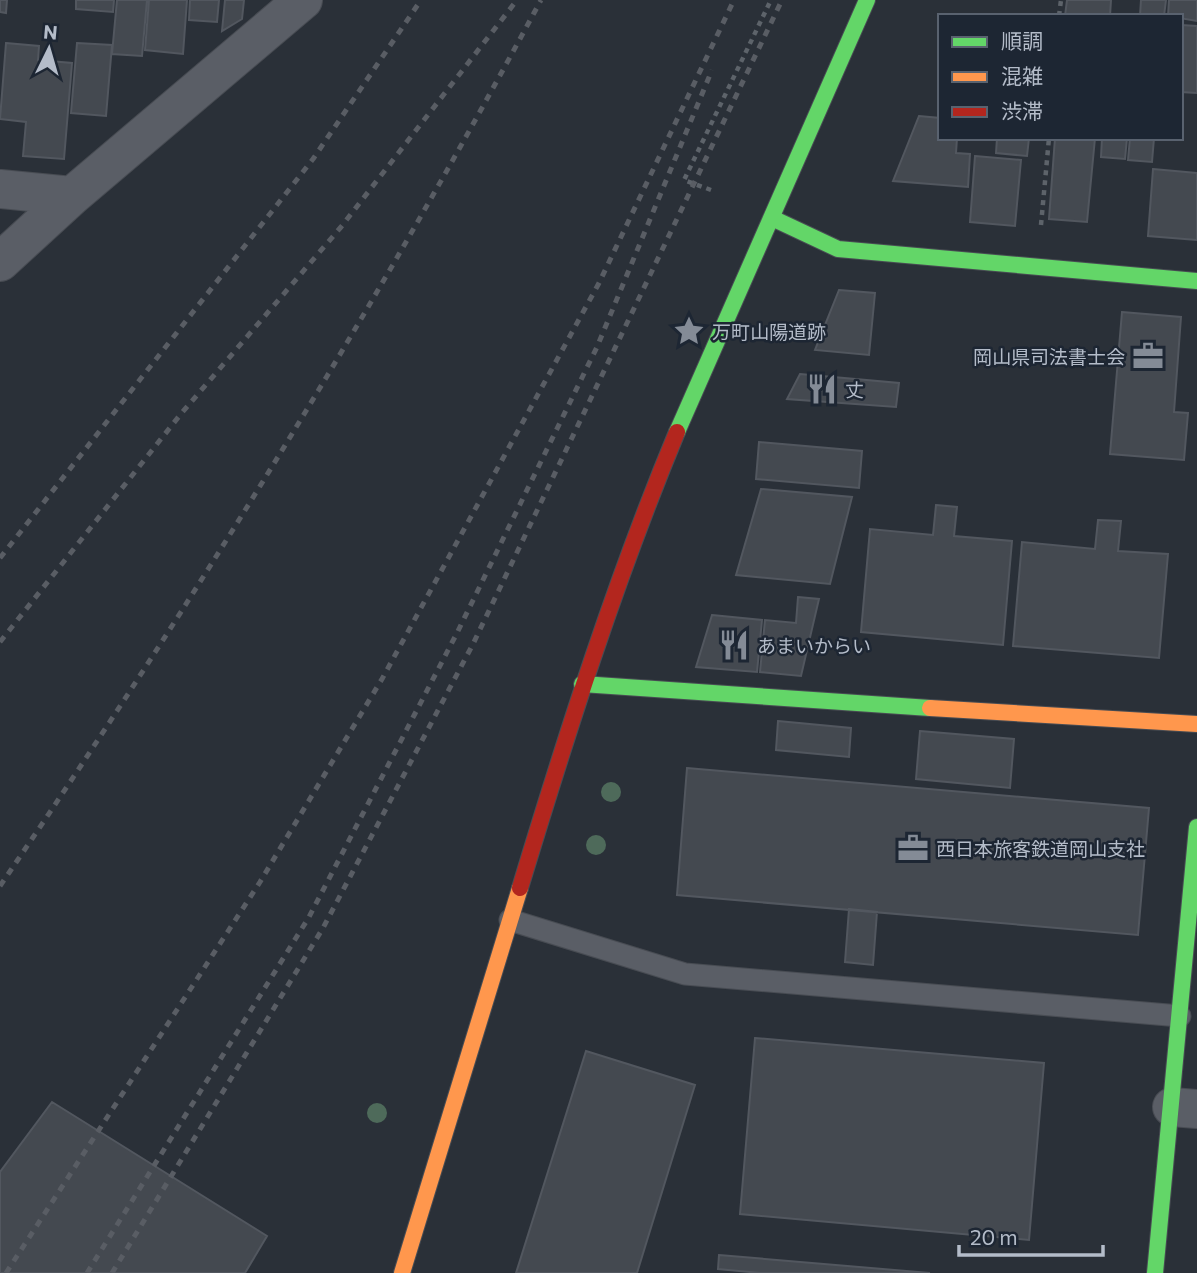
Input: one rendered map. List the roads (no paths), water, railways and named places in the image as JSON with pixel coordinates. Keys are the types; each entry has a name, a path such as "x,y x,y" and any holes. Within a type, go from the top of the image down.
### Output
{"street":[{"path":"0,262 72,196 303,0"},
{"path":"401,1273 582,684 630,545 679,426 867,0"},
{"path":"0,189 72,196"},
{"path":"772,218 838,249 1197,281"},
{"path":"582,684 663,692 1197,724"},
{"path":"1155,1273 1184,1108 1180,1016 1197,827"}],"lane":[{"path":"510,920 685,974 1180,1016"}],"railway":[{"path":"0,558 313,159 421,0"},
{"path":"0,642 180,415 341,227 517,0"},
{"path":"0,886 144,670 282,450 415,227 541,0"},
{"path":"6,1273 260,882 382,679 599,283 734,0"},
{"path":"112,1273 323,928 473,644 782,0"},
{"path":"87,1273 309,917 457,633 597,347 712,70"}],"place":[{"name":"万町山陽道跡","path":"689,331"},
{"name":"岡山県司法書士会","path":"1148,356"},
{"name":"丈","path":"822,389"},
{"name":"あまいからい","path":"734,645"},
{"name":"西日本旅客鉄道岡山支社","path":"913,848"}]}
